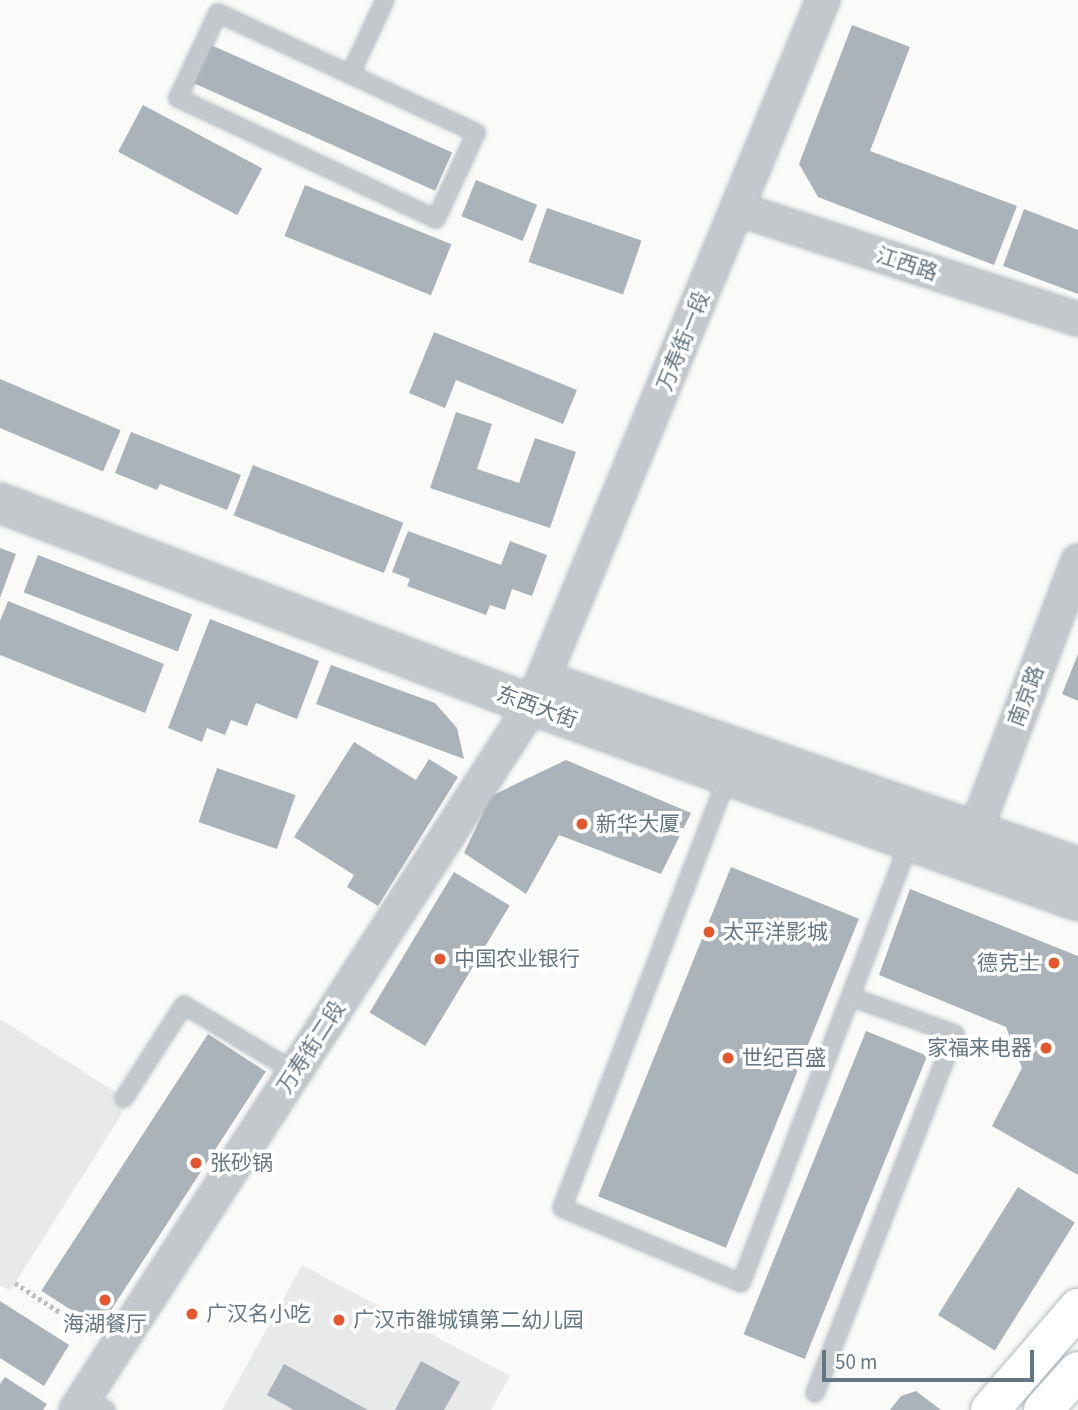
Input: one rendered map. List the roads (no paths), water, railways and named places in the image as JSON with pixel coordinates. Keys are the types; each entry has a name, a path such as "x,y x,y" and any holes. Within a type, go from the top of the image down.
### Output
{"main road":[{"path":"990,1410 1078,1308"},
{"path":"1043,1410 1078,1371"}],"street":[{"name":"万寿街一段","path":"537,693 823,0"},
{"name":"江西路","path":"737,209 1078,319"},
{"name":"东西大街","path":"0,475 910,841 1078,901"},
{"name":"东西大街","path":"0,503 537,693 1078,867"},
{"name":"南京路","path":"975,832 1078,561"},
{"name":"万寿街二段","path":"88,1407 116,1348 537,693"}],"lane":[{"path":"351,75 385,0"},
{"path":"218,13 351,75 476,133 436,219 178,98 218,13"},
{"path":"726,781 562,1208 741,1283 910,841"},
{"path":"815,1393 955,1034 851,997"},
{"path":"124,1098 184,1005 295,1072"}],"place":[{"name":"新华大厦","path":"582,824"},
{"name":"太平洋影城","path":"709,932"},
{"name":"中国农业银行","path":"440,959"},
{"name":"德克士","path":"1054,963"},
{"name":"家福来电器","path":"1046,1048"},
{"name":"世纪百盛","path":"728,1058"},
{"name":"张砂锅","path":"196,1163"},
{"name":"海湖餐厅","path":"105,1300"},
{"name":"广汉名小吃","path":"192,1314"},
{"name":"广汉市雒城镇第二幼儿园","path":"339,1320"}]}
